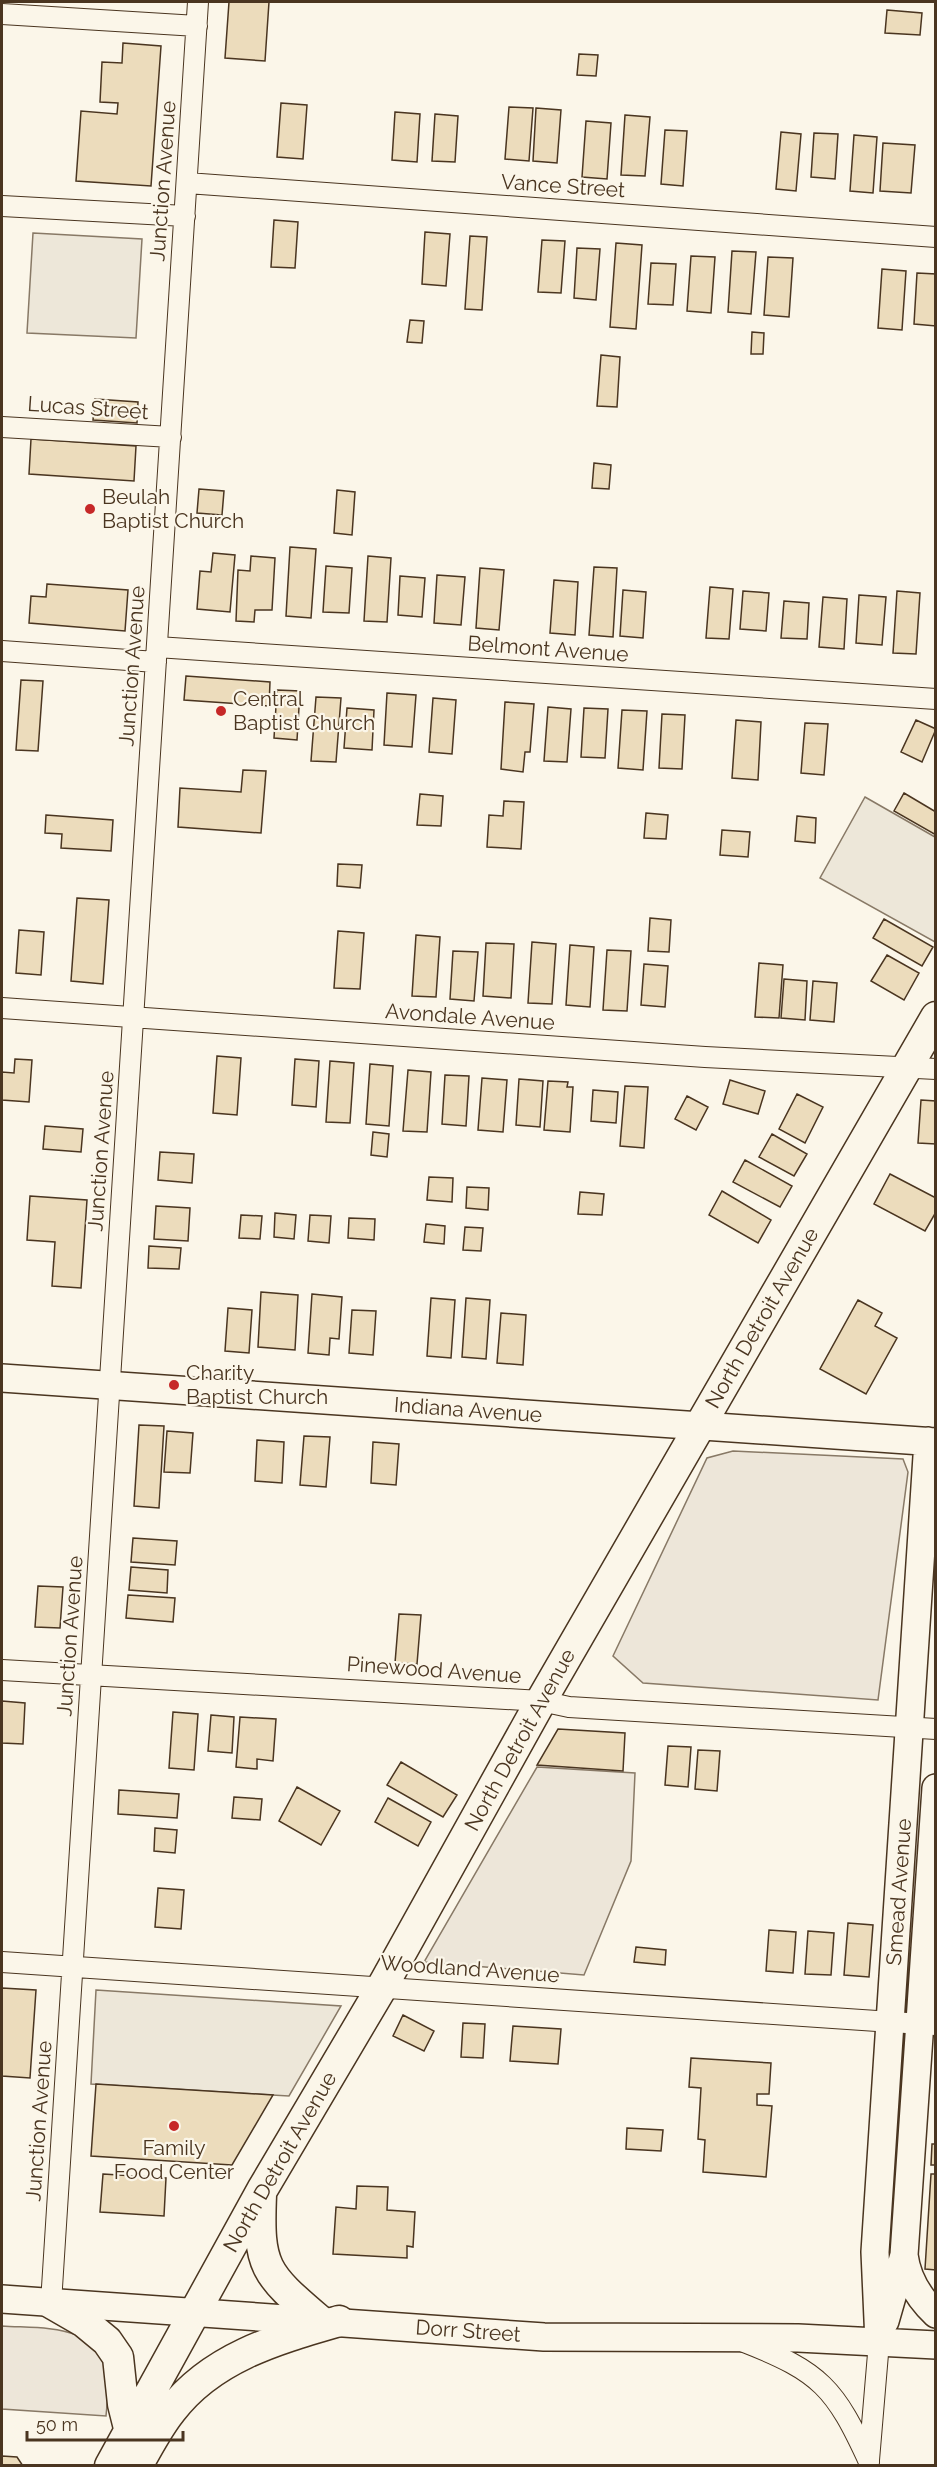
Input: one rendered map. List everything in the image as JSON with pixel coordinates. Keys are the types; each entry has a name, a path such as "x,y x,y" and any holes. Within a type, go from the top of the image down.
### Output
{"main road":[{"name":"North Detroit Avenue","path":"110,2466 262,2190 381,1988 541,1701 699,1426 921,1068 936,1017"},
{"path":"262,2190 261,2244 269,2270 294,2298 329,2320"},
{"path":"51,2303 84,2322 107,2341 118,2357 123,2404 129,2432"},
{"path":"137,2466 171,2411 220,2366 252,2350 329,2320"}],"street":[{"name":"Junction Avenue","path":"51,2303 198,2"},
{"path":"2,14 197,26"},
{"name":"Vance Street","path":"187,183 936,237"},
{"path":"2,206 185,216"},
{"name":"Lucas Street","path":"2,427 171,437"},
{"name":"Belmont Avenue","path":"2,651 157,654 936,699"},
{"name":"Avondale Avenue","path":"2,1008 705,1057 921,1068"},
{"name":"Indiana Avenue","path":"2,1378 932,1442"},
{"name":"Smead Avenue","path":"869,2464 879,2342 875,2252 890,2022 923,1729 932,1442"},
{"name":"Pinewood Avenue","path":"2,1670 541,1701 568,1707 923,1729"},
{"name":"Smead Avenue","path":"879,2342 904,2255 927,2025 936,1788"},
{"name":"Woodland Avenue","path":"2,1962 927,2025"},
{"path":"904,2255 912,2284 923,2301 936,2313"},
{"name":"Dorr Street","path":"2,2299 192,2314 329,2320 543,2337 736,2338 936,2345"},
{"path":"736,2338 780,2355 822,2383 848,2414 869,2464"}],"shaded area":[{"path":"33,233 142,239 136,338 27,333"},
{"path":"865,797 935,837 935,942 820,878"},
{"path":"733,1451 903,1459 908,1472 878,1700 643,1683 613,1656 707,1458"},
{"path":"537,1767 635,1773 631,1861 584,1975 424,1962"},
{"path":"96,1990 341,2006 289,2096 91,2084"},
{"path":"2,2326 68,2332 94,2347 102,2360 107,2378 106,2416 2,2409"}],"building":[{"path":"229,2 269,2 265,61 225,58"},
{"path":"887,10 922,13 920,35 885,33"},
{"path":"123,43 161,46 151,186 76,181 81,111 117,114 118,103 100,102 102,62 122,63"},
{"path":"579,54 598,55 596,76 577,75"},
{"path":"281,103 307,105 303,159 277,157"},
{"path":"509,107 533,108 529,161 505,159"},
{"path":"536,108 561,110 557,163 533,161"},
{"path":"395,112 420,114 417,162 392,160"},
{"path":"435,114 458,116 455,162 432,161"},
{"path":"625,115 650,117 645,176 621,175"},
{"path":"586,121 611,123 607,179 582,177"},
{"path":"665,130 687,131 683,186 661,184"},
{"path":"781,132 801,134 796,191 776,189"},
{"path":"814,133 838,134 835,179 811,177"},
{"path":"854,135 877,137 873,193 850,191"},
{"path":"883,143 915,145 911,193 880,191"},
{"path":"274,220 298,222 295,268 271,267"},
{"path":"425,232 450,234 446,286 422,284"},
{"path":"470,236 487,237 482,310 465,309"},
{"path":"542,240 565,241 561,293 538,292"},
{"path":"616,243 642,245 636,329 610,327"},
{"path":"577,248 600,249 596,300 574,298"},
{"path":"732,251 756,252 751,314 728,312"},
{"path":"691,256 715,257 711,313 687,311"},
{"path":"768,257 793,258 789,317 764,315"},
{"path":"651,263 676,264 673,305 648,304"},
{"path":"882,269 906,271 902,330 878,328"},
{"path":"917,273 936,274 936,326 914,324"},
{"path":"410,320 424,321 422,343 407,342"},
{"path":"752,332 764,333 763,354 751,354"},
{"path":"601,355 620,357 617,407 597,406"},
{"path":"95,399 138,402 137,423 93,420"},
{"path":"31,439 136,446 134,481 29,474"},
{"path":"594,463 611,465 609,489 592,488"},
{"path":"199,489 224,491 222,515 197,513"},
{"path":"337,490 355,492 352,535 334,533"},
{"path":"290,547 316,549 311,618 286,616"},
{"path":"213,553 235,555 230,612 197,609 200,571 211,572"},
{"path":"251,556 275,558 272,610 255,610 254,622 236,621 238,570 250,571"},
{"path":"368,556 391,558 387,622 364,621"},
{"path":"326,566 352,568 349,613 323,612"},
{"path":"594,567 617,568 613,637 589,635"},
{"path":"480,568 504,570 499,630 476,628"},
{"path":"437,575 465,577 461,625 434,623"},
{"path":"400,576 425,578 422,617 398,615"},
{"path":"554,580 578,582 575,635 550,633"},
{"path":"47,584 128,590 125,631 29,623 31,596 46,597"},
{"path":"710,587 733,589 729,639 706,638"},
{"path":"623,590 646,592 643,638 620,636"},
{"path":"743,591 769,593 766,631 740,629"},
{"path":"897,591 920,593 916,654 893,653"},
{"path":"859,595 886,597 882,645 856,643"},
{"path":"823,597 847,599 844,649 819,647"},
{"path":"784,601 809,603 807,639 781,638"},
{"path":"186,676 270,682 269,706 184,700"},
{"path":"21,680 43,681 38,751 16,750"},
{"path":"277,690 300,691 297,740 274,738"},
{"path":"387,693 416,695 412,747 384,745"},
{"path":"316,697 341,698 336,762 311,761"},
{"path":"433,698 456,700 452,754 429,752"},
{"path":"505,702 534,704 530,752 525,752 523,772 501,769"},
{"path":"548,707 571,709 567,762 544,761"},
{"path":"347,708 374,710 372,750 344,748"},
{"path":"584,708 608,709 605,758 581,757"},
{"path":"622,710 647,711 643,770 618,768"},
{"path":"662,714 685,715 682,769 659,768"},
{"path":"736,720 761,722 758,780 732,778"},
{"path":"916,720 936,729 922,762 901,752"},
{"path":"805,723 828,724 824,775 801,773"},
{"path":"243,770 266,771 261,833 178,827 180,788 241,792"},
{"path":"904,793 936,812 936,835 894,811"},
{"path":"420,794 443,796 441,826 417,825"},
{"path":"504,801 524,802 521,849 487,847 489,815 503,816"},
{"path":"646,813 668,815 666,839 644,838"},
{"path":"46,815 113,820 111,851 61,848 62,834 45,833"},
{"path":"797,816 816,818 815,843 795,841"},
{"path":"722,830 750,832 748,857 720,855"},
{"path":"338,864 362,865 360,888 337,886"},
{"path":"77,898 109,900 103,984 71,981"},
{"path":"650,918 671,920 669,952 648,951"},
{"path":"884,919 933,947 922,966 873,938"},
{"path":"19,930 44,932 41,975 16,973"},
{"path":"338,931 364,933 360,989 334,988"},
{"path":"416,935 440,937 436,997 412,996"},
{"path":"532,942 556,944 552,1004 528,1003"},
{"path":"486,943 514,944 511,998 483,996"},
{"path":"570,945 594,947 590,1007 566,1005"},
{"path":"607,950 631,951 627,1011 603,1010"},
{"path":"453,951 478,952 474,1001 450,999"},
{"path":"887,955 919,973 904,1000 871,981"},
{"path":"759,963 783,965 779,1018 755,1017"},
{"path":"644,964 668,966 665,1007 641,1005"},
{"path":"784,979 807,981 805,1020 781,1018"},
{"path":"813,981 837,983 834,1022 810,1020"},
{"path":"217,1056 241,1058 237,1115 213,1113"},
{"path":"15,1059 32,1060 29,1102 2,1100 2,1072 14,1073"},
{"path":"295,1059 319,1061 316,1107 292,1105"},
{"path":"330,1061 354,1063 350,1123 326,1122"},
{"path":"370,1064 393,1066 389,1126 366,1124"},
{"path":"408,1070 431,1072 427,1132 403,1131"},
{"path":"445,1075 469,1076 466,1126 442,1124"},
{"path":"482,1078 507,1080 503,1132 478,1130"},
{"path":"519,1079 543,1081 540,1127 516,1125"},
{"path":"730,1080 765,1091 758,1114 723,1104"},
{"path":"548,1081 568,1082 567,1087 573,1087 570,1132 544,1130"},
{"path":"625,1086 648,1087 644,1148 620,1146"},
{"path":"593,1090 618,1092 616,1123 591,1121"},
{"path":"797,1094 823,1107 805,1143 779,1129"},
{"path":"687,1096 708,1107 696,1130 675,1119"},
{"path":"921,1100 936,1101 936,1144 918,1143"},
{"path":"45,1126 83,1129 81,1152 43,1149"},
{"path":"373,1132 389,1134 387,1157 371,1155"},
{"path":"772,1134 807,1154 794,1176 759,1157"},
{"path":"160,1152 194,1154 192,1183 158,1180"},
{"path":"745,1160 792,1186 780,1207 733,1182"},
{"path":"890,1174 936,1198 936,1212 925,1231 874,1204"},
{"path":"429,1177 453,1178 452,1202 427,1200"},
{"path":"467,1187 489,1188 488,1210 466,1208"},
{"path":"722,1191 771,1220 758,1243 709,1215"},
{"path":"580,1192 604,1194 602,1215 578,1214"},
{"path":"30,1196 87,1200 81,1288 52,1286 55,1242 27,1240"},
{"path":"156,1206 190,1208 188,1241 154,1239"},
{"path":"275,1213 296,1215 294,1239 274,1237"},
{"path":"241,1215 262,1216 260,1239 239,1238"},
{"path":"310,1215 331,1216 329,1243 308,1241"},
{"path":"349,1218 375,1219 374,1240 348,1238"},
{"path":"426,1224 445,1226 444,1244 424,1242"},
{"path":"465,1227 483,1228 481,1251 463,1250"},
{"path":"149,1246 181,1248 179,1269 148,1268"},
{"path":"261,1292 298,1295 295,1350 258,1347"},
{"path":"312,1294 342,1297 339,1339 330,1338 329,1355 308,1353"},
{"path":"431,1298 455,1300 451,1358 427,1356"},
{"path":"466,1298 490,1300 486,1359 462,1357"},
{"path":"858,1300 882,1313 875,1326 897,1338 866,1394 820,1369"},
{"path":"228,1308 252,1310 249,1353 225,1351"},
{"path":"352,1310 376,1311 373,1355 349,1353"},
{"path":"501,1313 526,1315 523,1365 497,1363"},
{"path":"139,1425 164,1426 159,1508 134,1506"},
{"path":"167,1431 193,1433 190,1473 164,1472"},
{"path":"304,1436 330,1437 326,1487 300,1485"},
{"path":"257,1440 284,1442 282,1483 255,1481"},
{"path":"373,1442 399,1444 396,1485 371,1483"},
{"path":"133,1538 177,1541 175,1565 131,1562"},
{"path":"131,1567 168,1570 167,1593 129,1590"},
{"path":"38,1586 63,1587 60,1628 35,1627"},
{"path":"128,1595 175,1598 173,1622 126,1618"},
{"path":"399,1614 421,1615 417,1664 395,1663"},
{"path":"2,1701 25,1703 23,1744 2,1743"},
{"path":"173,1712 198,1714 194,1770 169,1768"},
{"path":"211,1715 234,1717 232,1753 208,1751"},
{"path":"240,1717 276,1719 273,1761 257,1759 257,1769 236,1767"},
{"path":"558,1729 625,1733 623,1771 537,1765"},
{"path":"668,1746 691,1747 688,1787 665,1785"},
{"path":"698,1750 720,1751 717,1791 695,1789"},
{"path":"401,1762 457,1795 443,1817 387,1785"},
{"path":"297,1787 340,1811 321,1845 279,1821"},
{"path":"119,1790 179,1794 177,1818 118,1814"},
{"path":"234,1797 262,1799 260,1820 232,1818"},
{"path":"388,1798 431,1822 418,1846 375,1822"},
{"path":"155,1828 177,1830 175,1853 154,1851"},
{"path":"158,1888 184,1890 181,1929 155,1927"},
{"path":"848,1923 873,1925 869,1977 844,1975"},
{"path":"769,1930 796,1932 793,1973 766,1971"},
{"path":"808,1931 834,1933 831,1975 805,1974"},
{"path":"636,1947 666,1950 665,1965 634,1962"},
{"path":"2,1988 36,1990 30,2078 2,2076"},
{"path":"403,2015 434,2031 424,2051 393,2036"},
{"path":"463,2023 485,2024 483,2058 461,2057"},
{"path":"513,2026 561,2029 558,2064 510,2061"},
{"path":"691,2058 771,2063 769,2094 757,2094 757,2105 772,2106 766,2177 703,2172 705,2140 698,2139 701,2088 689,2087"},
{"name":"Family Food Center","path":"96,2084 273,2095 232,2165 91,2156"},
{"path":"627,2128 663,2130 661,2151 626,2149"},
{"path":"932,2144 936,2144 936,2165 931,2165"},
{"path":"103,2174 166,2178 164,2216 100,2212"},
{"path":"931,2174 936,2174 936,2270 925,2269"},
{"path":"357,2186 388,2187 387,2210 415,2212 413,2247 407,2246 407,2258 333,2254 336,2207 356,2209"},
{"path":"2,2456 17,2457 23,2466 2,2466"}],"place":[{"name":"Beulah Baptist Church","path":"90,509"},
{"name":"Central Baptist Church","path":"221,711"},
{"name":"Charity Baptist Church","path":"174,1385"},
{"name":"Family Food Center","path":"174,2126"}]}
